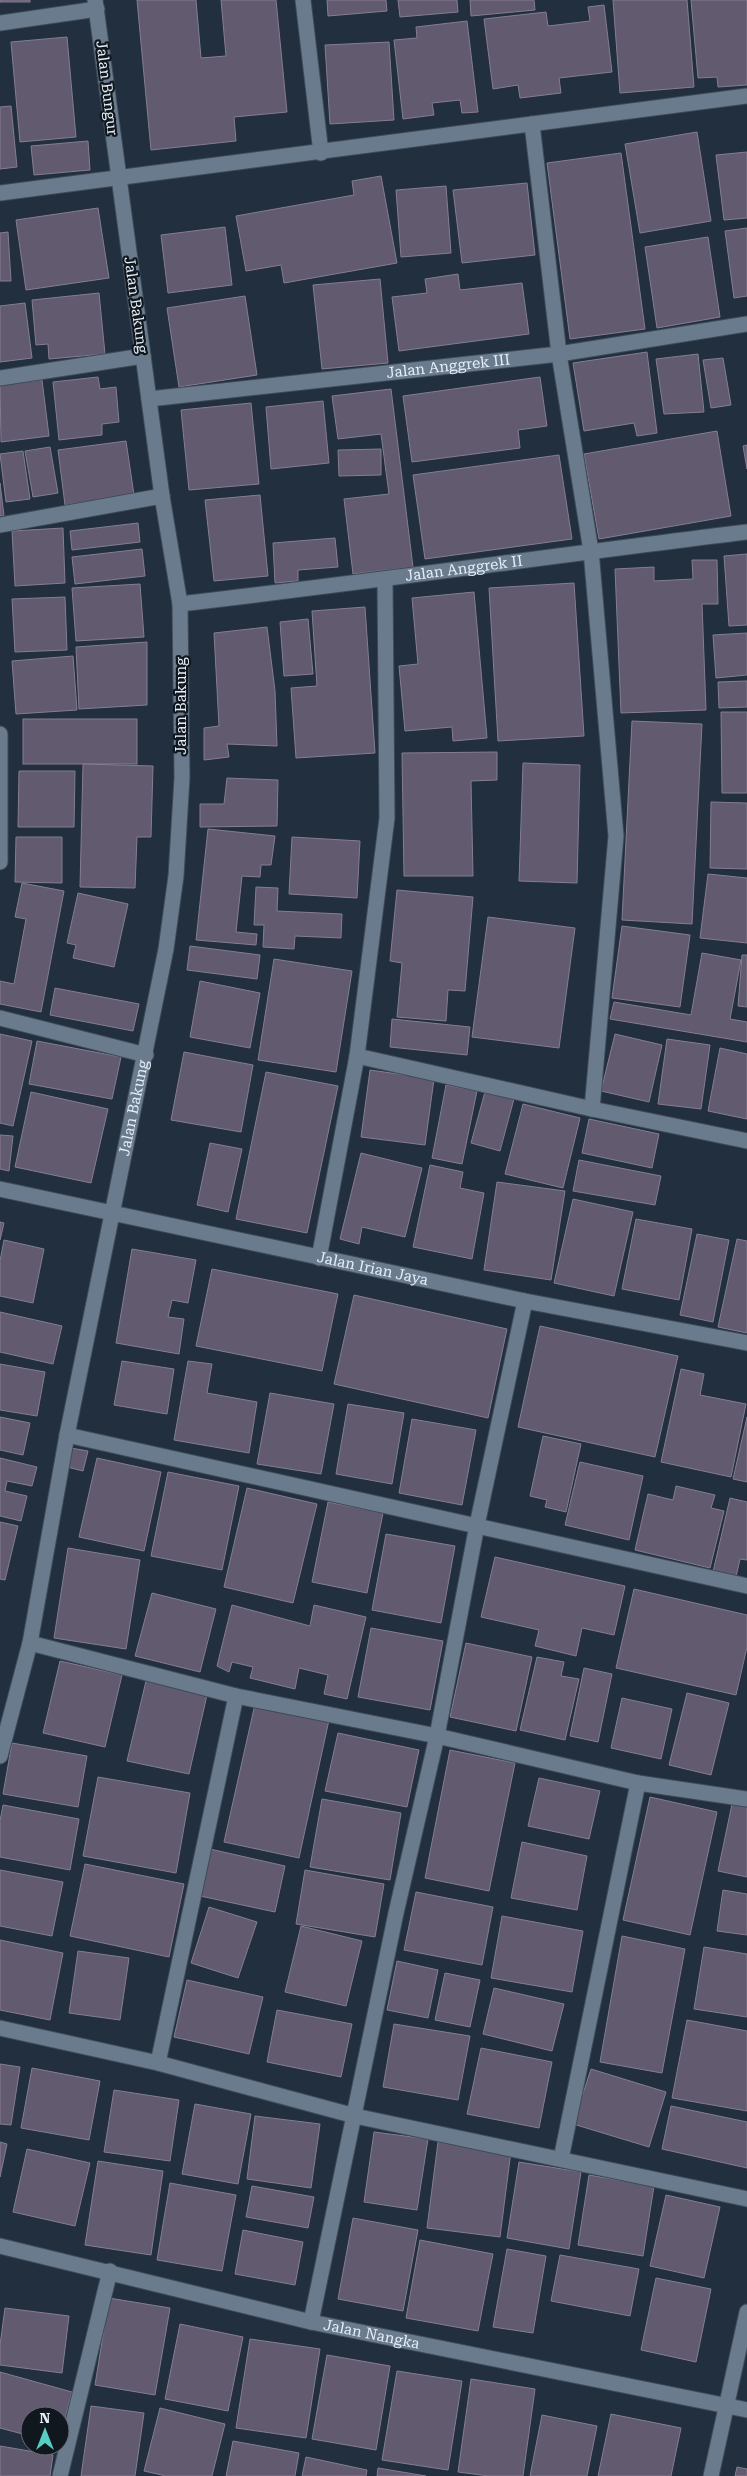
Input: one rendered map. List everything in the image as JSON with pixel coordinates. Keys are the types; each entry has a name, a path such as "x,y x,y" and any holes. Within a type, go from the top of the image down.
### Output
{"street":[{"path":"303,0 321,153"},
{"path":"0,23 96,5"},
{"name":"Jalan Bungur","path":"96,5 121,199"},
{"path":"0,194 119,176 321,153 747,96"},
{"path":"532,124 560,354 591,551 616,836 592,1110"},
{"name":"Jalan Bakung","path":"0,1756 30,1643 67,1435 146,1055 166,949 176,876 182,778 180,604 162,496 121,199"},
{"name":"Jalan Anggrek III","path":"149,400 560,354 747,324"},
{"path":"0,378 143,356"},
{"path":"0,525 162,496"},
{"name":"Jalan Anggrek II","path":"180,604 385,581 591,551 747,532"},
{"path":"319,1258 357,1056 387,818 385,581"},
{"path":"0,734 0,862"},
{"path":"0,1018 146,1055"},
{"path":"357,1056 592,1110 747,1141"},
{"name":"Jalan Irian Jaya","path":"0,1189 525,1301 747,1343"},
{"path":"312,2322 396,1913 437,1736 478,1525 525,1301"},
{"path":"67,1435 747,1586"},
{"path":"30,1643 236,1696 437,1736 638,1783 747,1800"},
{"path":"158,2063 236,1696"},
{"path":"561,2159 638,1783"},
{"path":"0,2028 158,2063 355,2116 747,2198"},
{"name":"Jalan Nangka","path":"0,2246 312,2322 747,2410"},
{"path":"60,2476 110,2272"},
{"path":"711,2476 747,2312"}],"building":[{"path":"0,0 30,0 30,2 0,2"},
{"path":"137,0 196,0 201,58 226,56 221,0 276,0 287,112 234,117 236,141 151,150"},
{"path":"327,0 386,0 387,11 328,16"},
{"path":"398,0 457,0 458,12 400,17"},
{"path":"470,0 534,0 535,10 471,16"},
{"path":"613,0 687,0 694,87 620,93"},
{"path":"691,0 747,0 747,85 718,87 717,77 698,78"},
{"path":"604,5 612,72 559,78 561,93 520,98 518,85 493,89 484,19 546,12 548,26 590,21 588,7"},
{"path":"467,21 478,112 462,113 460,100 432,103 434,115 403,119 394,40 417,38 416,27"},
{"path":"67,37 76,137 20,142 11,42"},
{"path":"389,42 394,120 330,124 325,45"},
{"path":"11,106 17,167 0,169 0,107"},
{"path":"697,132 711,221 640,233 625,144"},
{"path":"88,141 90,170 34,175 31,146"},
{"path":"747,152 747,218 724,220 716,155"},
{"path":"621,153 645,329 570,339 547,163"},
{"path":"381,176 397,263 284,283 281,265 246,271 236,216 354,195 352,181"},
{"path":"527,183 535,255 462,263 453,190"},
{"path":"446,186 451,253 401,257 396,190"},
{"path":"98,208 109,278 26,290 16,220"},
{"path":"225,227 232,285 168,293 161,235"},
{"path":"747,228 747,296 734,298 725,231"},
{"path":"8,232 11,281 0,281 0,233"},
{"path":"708,237 720,317 657,328 645,247"},
{"path":"458,274 460,290 522,283 529,334 399,351 392,297 427,293 425,279"},
{"path":"380,279 388,363 322,369 313,285"},
{"path":"99,293 105,354 49,359 48,344 36,345 32,300"},
{"path":"245,296 257,375 179,387 167,308"},
{"path":"25,303 32,358 0,362 0,306"},
{"path":"647,352 657,433 637,436 634,423 584,431 573,363"},
{"path":"698,354 704,412 664,414 656,359"},
{"path":"723,358 731,405 711,408 703,360"},
{"path":"98,377 100,389 116,387 119,422 102,424 102,435 59,440 53,382"},
{"path":"540,377 547,426 518,430 520,448 412,462 403,396"},
{"path":"42,380 49,436 1,442 0,385"},
{"path":"391,389 413,567 353,574 344,499 389,494 381,434 338,439 332,396"},
{"path":"323,401 329,463 271,469 266,407"},
{"path":"251,403 259,484 189,490 181,410"},
{"path":"717,431 731,516 599,539 584,454"},
{"path":"126,441 134,495 65,505 58,450"},
{"path":"747,445 747,469 743,446"},
{"path":"50,447 58,493 33,497 25,451"},
{"path":"381,449 381,475 339,476 338,450"},
{"path":"23,451 30,499 6,502 0,454"},
{"path":"559,455 572,539 425,559 413,475"},
{"path":"0,483 4,516 0,516"},
{"path":"260,495 268,576 214,581 205,500"},
{"path":"138,523 140,542 72,550 70,531"},
{"path":"63,528 65,583 15,586 12,531"},
{"path":"335,538 338,567 298,570 298,581 275,583 273,543"},
{"path":"142,549 145,576 75,584 72,557"},
{"path":"747,554 747,625 729,626 724,556"},
{"path":"692,560 717,560 718,604 702,604 706,710 621,713 615,569 654,567 654,581 693,579"},
{"path":"574,583 584,736 498,741 489,588"},
{"path":"140,584 144,637 76,641 72,588"},
{"path":"474,592 487,738 453,741 452,727 405,731 399,666 418,664 412,598"},
{"path":"65,597 67,650 15,652 12,599"},
{"path":"365,607 375,753 296,758 291,688 317,686 312,611"},
{"path":"308,619 313,674 284,676 280,622"},
{"path":"267,627 275,691 277,746 227,744 229,757 204,760 204,728 219,726 214,633"},
{"path":"747,633 747,675 716,678 713,635"},
{"path":"147,642 147,705 79,709 76,647"},
{"path":"73,656 77,710 16,714 12,661"},
{"path":"747,681 747,707 719,708 718,682"},
{"path":"721,712 747,712 747,793 722,793"},
{"path":"23,719 137,719 137,764 23,764"},
{"path":"632,721 702,724 692,924 622,920"},
{"path":"497,752 497,780 471,781 473,876 404,876 402,753"},
{"path":"523,763 580,765 577,883 519,881"},
{"path":"83,764 153,766 151,837 137,837 135,888 80,887"},
{"path":"19,771 75,771 74,827 18,827"},
{"path":"227,778 278,780 277,826 200,827 200,804 224,804"},
{"path":"711,802 747,803 747,869 710,868"},
{"path":"208,829 275,836 271,865 261,865 260,877 242,876 236,932 257,934 256,945 196,940"},
{"path":"16,837 62,837 62,883 15,882"},
{"path":"292,837 360,841 357,898 289,894"},
{"path":"708,874 747,878 747,943 700,938"},
{"path":"22,883 64,891 41,1012 0,1004 0,981 14,984 26,919 15,917"},
{"path":"256,887 278,888 277,911 342,914 341,938 295,936 294,949 263,947 264,925 254,925"},
{"path":"397,890 473,897 465,991 448,990 446,1021 397,1017 402,963 390,961"},
{"path":"78,893 128,904 114,967 73,958 76,945 67,943"},
{"path":"488,917 575,928 559,1048 472,1037"},
{"path":"622,926 690,935 680,1007 612,998"},
{"path":"190,946 260,955 257,979 187,970"},
{"path":"702,953 741,960 730,1019 747,1022 747,1042 610,1019 614,1002 691,1015"},
{"path":"742,955 747,955 747,1007 738,1006"},
{"path":"274,959 352,971 336,1072 258,1060"},
{"path":"200,981 260,993 250,1048 190,1037"},
{"path":"55,988 139,1004 133,1031 50,1015"},
{"path":"392,1019 470,1027 467,1055 390,1047"},
{"path":"0,1034 32,1041 13,1126 0,1123"},
{"path":"615,1034 662,1045 649,1102 601,1091"},
{"path":"667,1039 710,1045 701,1109 658,1104"},
{"path":"37,1041 121,1057 112,1099 29,1084"},
{"path":"720,1048 747,1054 747,1119 708,1111"},
{"path":"184,1052 253,1065 241,1132 171,1120"},
{"path":"370,1070 434,1079 425,1145 361,1137"},
{"path":"266,1072 338,1086 307,1233 236,1219"},
{"path":"446,1085 477,1091 462,1164 432,1158"},
{"path":"486,1088 515,1095 500,1151 471,1143"},
{"path":"31,1092 108,1109 91,1183 15,1167"},
{"path":"523,1104 580,1118 563,1188 505,1174"},
{"path":"589,1119 659,1134 652,1168 582,1153"},
{"path":"0,1135 13,1136 9,1171 0,1169"},
{"path":"210,1143 242,1149 228,1212 197,1205"},
{"path":"361,1153 422,1168 405,1237 362,1227 359,1244 340,1239"},
{"path":"579,1160 661,1176 655,1205 573,1191"},
{"path":"430,1165 463,1172 460,1188 484,1193 472,1259 413,1247"},
{"path":"497,1182 565,1191 551,1280 484,1270"},
{"path":"573,1199 633,1212 614,1296 554,1283"},
{"path":"636,1219 692,1229 679,1300 622,1289"},
{"path":"0,1222 4,1223 0,1240"},
{"path":"697,1234 729,1240 713,1322 680,1315"},
{"path":"737,1239 747,1241 747,1333 718,1327"},
{"path":"4,1240 44,1249 33,1303 0,1296 0,1261"},
{"path":"132,1249 196,1260 188,1303 172,1300 168,1317 184,1319 179,1354 116,1343"},
{"path":"212,1269 338,1294 322,1371 196,1346"},
{"path":"354,1295 507,1329 488,1418 334,1384"},
{"path":"0,1312 62,1326 53,1364 0,1352"},
{"path":"540,1326 678,1356 655,1457 518,1427"},
{"path":"122,1361 174,1369 167,1414 114,1405"},
{"path":"188,1361 212,1364 207,1393 257,1402 249,1453 174,1440"},
{"path":"0,1364 45,1372 37,1416 0,1410"},
{"path":"681,1369 704,1374 700,1395 746,1404 731,1477 661,1462"},
{"path":"270,1393 334,1404 321,1474 257,1464"},
{"path":"348,1404 404,1413 392,1484 336,1474"},
{"path":"0,1417 30,1423 23,1455 0,1450"},
{"path":"747,1417 747,1482 733,1479"},
{"path":"412,1419 476,1430 462,1505 399,1493"},
{"path":"543,1436 581,1444 566,1512 545,1507 547,1500 530,1496"},
{"path":"71,1448 88,1451 83,1471 67,1467"},
{"path":"0,1458 37,1467 32,1486 7,1481 5,1491 27,1496 21,1521 0,1516"},
{"path":"97,1458 161,1472 144,1551 79,1537"},
{"path":"580,1462 643,1476 629,1540 565,1525"},
{"path":"168,1472 239,1486 222,1570 151,1556"},
{"path":"676,1486 715,1495 711,1508 724,1511 710,1568 635,1550 648,1494 673,1500"},
{"path":"247,1488 317,1504 293,1603 224,1587"},
{"path":"730,1498 747,1502 747,1560 740,1559 736,1577 713,1572"},
{"path":"328,1502 383,1513 367,1593 312,1582"},
{"path":"0,1522 18,1526 5,1580 0,1579"},
{"path":"386,1534 455,1546 441,1623 372,1610"},
{"path":"68,1548 140,1560 126,1649 54,1638"},
{"path":"495,1557 625,1586 614,1635 582,1628 576,1656 535,1646 539,1630 481,1617"},
{"path":"634,1589 747,1615 747,1647 736,1695 616,1668"},
{"path":"152,1593 216,1609 200,1672 135,1656"},
{"path":"232,1605 310,1626 314,1605 366,1617 347,1699 324,1694 328,1675 299,1668 295,1689 250,1678 253,1667 232,1662 229,1672 217,1666"},
{"path":"371,1628 443,1641 430,1710 358,1697"},
{"path":"466,1643 532,1657 516,1731 450,1717"},
{"path":"537,1657 564,1662 561,1676 579,1679 565,1740 520,1730"},
{"path":"60,1661 122,1675 105,1747 43,1733"},
{"path":"584,1668 612,1674 598,1742 570,1736"},
{"path":"146,1681 207,1695 189,1774 127,1761"},
{"path":"687,1693 729,1703 711,1775 669,1765"},
{"path":"622,1698 672,1709 661,1759 611,1748"},
{"path":"255,1704 329,1720 299,1858 224,1842"},
{"path":"338,1733 419,1750 407,1807 325,1791"},
{"path":"12,1743 87,1756 78,1807 3,1794"},
{"path":"450,1750 515,1763 489,1891 425,1878"},
{"path":"98,1777 190,1793 176,1873 83,1856"},
{"path":"539,1778 600,1791 589,1839 528,1826"},
{"path":"650,1797 717,1812 690,1935 623,1920"},
{"path":"322,1799 401,1813 390,1880 310,1867"},
{"path":"732,1804 747,1806 747,1877 718,1871"},
{"path":"3,1805 79,1819 70,1870 0,1857 0,1821"},
{"path":"522,1842 587,1856 577,1910 511,1898"},
{"path":"210,1849 285,1866 275,1912 200,1896"},
{"path":"85,1864 184,1884 169,1957 70,1936"},
{"path":"0,1870 63,1882 52,1936 0,1926"},
{"path":"305,1870 384,1884 375,1937 296,1924"},
{"path":"723,1890 747,1894 747,1935 717,1931"},
{"path":"416,1892 493,1907 482,1965 404,1950"},
{"path":"209,1907 257,1922 238,1978 191,1963"},
{"path":"502,1916 583,1931 572,1992 491,1978"},
{"path":"301,1926 362,1941 346,2006 285,1992"},
{"path":"622,1936 685,1949 662,2073 600,2062"},
{"path":"0,1940 63,1953 50,2020 0,2010"},
{"path":"704,1947 747,1954 747,2017 694,2009"},
{"path":"78,1951 129,1958 120,2020 69,2013"},
{"path":"397,1961 438,1970 428,2018 387,2010"},
{"path":"445,1973 480,1980 470,2027 435,2020"},
{"path":"187,1980 263,1997 249,2054 174,2037"},
{"path":"494,1988 564,2004 552,2051 483,2034"},
{"path":"277,2010 352,2024 341,2077 267,2062"},
{"path":"687,2020 747,2031 747,2111 672,2098"},
{"path":"394,2024 470,2036 458,2100 383,2087"},
{"path":"481,2048 552,2062 539,2128 467,2114"},
{"path":"0,2064 20,2067 11,2125 0,2124"},
{"path":"32,2068 100,2081 89,2140 21,2128"},
{"path":"591,2069 666,2092 649,2147 573,2124"},
{"path":"114,2090 179,2100 170,2161 104,2152"},
{"path":"195,2104 251,2114 238,2184 182,2174"},
{"path":"671,2106 747,2122 747,2168 662,2149"},
{"path":"255,2116 320,2124 311,2188 247,2179"},
{"path":"374,2132 428,2139 417,2210 364,2202"},
{"path":"0,2142 7,2144 0,2177"},
{"path":"438,2142 511,2151 500,2237 427,2228"},
{"path":"27,2149 90,2163 75,2226 13,2212"},
{"path":"98,2161 163,2171 151,2255 85,2245"},
{"path":"519,2162 581,2172 569,2249 507,2238"},
{"path":"589,2175 654,2186 643,2256 578,2245"},
{"path":"170,2183 236,2195 222,2271 157,2260"},
{"path":"252,2186 314,2197 308,2228 246,2217"},
{"path":"666,2195 720,2207 704,2278 650,2266"},
{"path":"353,2218 418,2230 403,2311 338,2299"},
{"path":"243,2230 303,2242 295,2285 235,2274"},
{"path":"420,2240 493,2254 478,2331 406,2318"},
{"path":"507,2249 546,2256 533,2333 493,2327"},
{"path":"560,2255 639,2269 630,2316 551,2301"},
{"path":"656,2278 711,2289 696,2362 641,2350"},
{"path":"109,2298 170,2308 155,2395 95,2385"},
{"path":"5,2308 69,2316 62,2373 0,2365 0,2345"},
{"path":"180,2324 243,2337 228,2411 165,2399"},
{"path":"250,2339 320,2349 306,2438 236,2428"},
{"path":"327,2355 390,2366 376,2450 312,2439"},
{"path":"397,2371 462,2381 448,2470 382,2460"},
{"path":"0,2372 72,2392 68,2406 20,2406 20,2433 0,2428"},
{"path":"471,2379 535,2389 523,2476 489,2476 458,2472"},
{"path":"91,2406 144,2413 135,2476 81,2476"},
{"path":"160,2408 225,2424 212,2476 166,2476 144,2471"},
{"path":"611,2414 681,2428 671,2476 598,2476"},
{"path":"542,2415 597,2426 587,2476 530,2476"},
{"path":"233,2441 299,2453 295,2476 226,2476"},
{"path":"0,2446 20,2449 20,2456 53,2456 50,2476 0,2476"},
{"path":"306,2457 367,2470 366,2476 302,2476"},
{"path":"737,2467 747,2469 747,2476 735,2476"},
{"path":"378,2468 426,2476 377,2476"}]}
